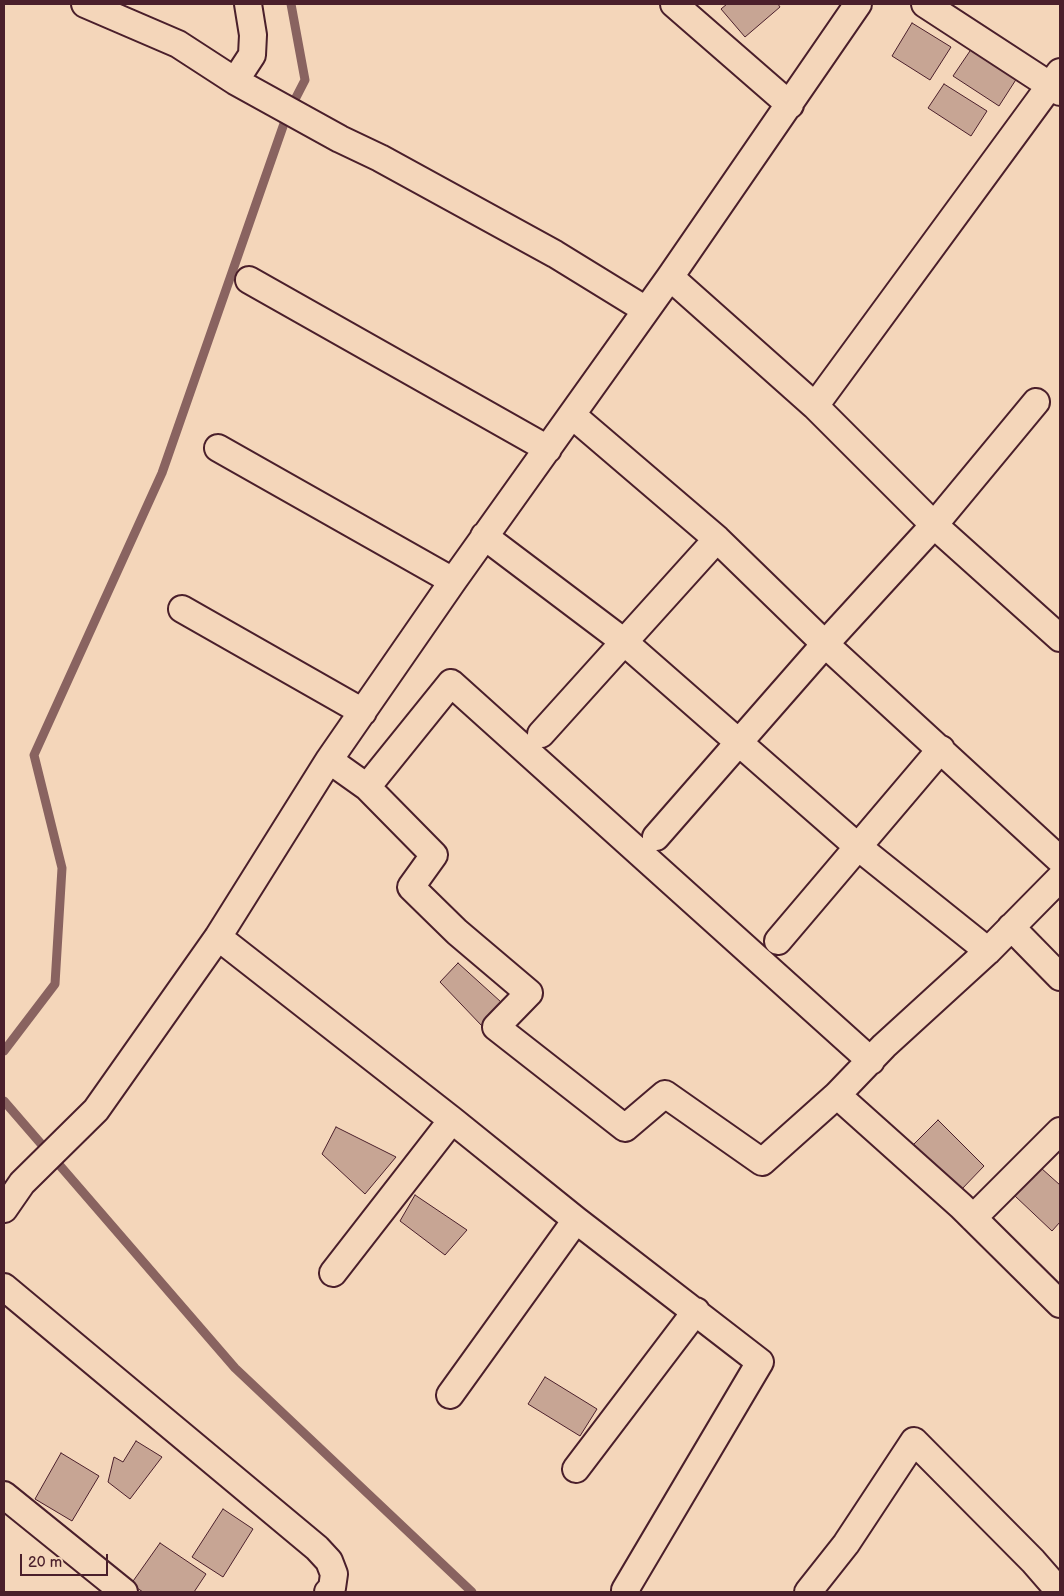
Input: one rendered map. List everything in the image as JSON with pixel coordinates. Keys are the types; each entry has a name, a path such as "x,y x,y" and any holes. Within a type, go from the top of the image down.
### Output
{"street":[{"path":"85,4 178,44 235,80 340,139 380,158 554,254 646,310"},
{"path":"235,80 252,55 252,35 248,4"},
{"path":"674,4 790,105"},
{"path":"4,1209 22,1183 79,1124 96,1110 218,937 329,760 484,536 670,277 858,4"},
{"path":"815,406 1057,83 925,4"},
{"path":"670,277 815,406 934,525 1058,632"},
{"path":"249,280 548,449"},
{"path":"656,837 825,644 934,525 1036,402"},
{"path":"572,414 717,539 825,644 1060,860"},
{"path":"218,448 453,581"},
{"path":"484,536 623,641 857,846 988,951"},
{"path":"541,734 717,539"},
{"path":"182,609 363,712"},
{"path":"367,787 451,684 870,1061"},
{"path":"778,941 941,749"},
{"path":"329,760 367,787 434,855 411,887 457,932 529,993 496,1027 625,1128 665,1094 762,1162 837,1095 870,1061 988,951 1060,878"},
{"path":"1011,927 1060,977"},
{"path":"218,937 452,1120 576,1220 760,1362 625,1590 627,1592"},
{"path":"837,1095 973,1218 1060,1304"},
{"path":"334,1272 452,1120"},
{"path":"973,1218 1060,1131"},
{"path":"450,1395 576,1220"},
{"path":"4,1287 318,1548 330,1561 334,1574 332,1588 328,1592"},
{"path":"576,1469 696,1311"},
{"path":"808,1592 846,1544 914,1441 1033,1560 1053,1590"},
{"path":"4,1495 124,1592"}],"building":[{"path":"727,4 778,4 780,7 745,37 721,9"},
{"path":"912,23 951,47 930,80 892,56"},
{"path":"972,48 1017,78 999,106 953,76"},
{"path":"944,84 987,111 971,136 928,108"},
{"path":"458,963 501,1002 482,1026 440,982"},
{"path":"938,1120 984,1166 960,1191 913,1145"},
{"path":"336,1127 396,1157 365,1194 322,1154"},
{"path":"1041,1168 1060,1185 1060,1222 1052,1231 1015,1196"},
{"path":"415,1195 467,1230 445,1255 400,1221"},
{"path":"545,1377 597,1409 580,1436 528,1404"},
{"path":"136,1441 162,1457 130,1499 108,1482 114,1457 123,1462"},
{"path":"61,1453 99,1476 72,1521 35,1499"},
{"path":"223,1509 253,1529 223,1577 192,1557"},
{"path":"160,1543 206,1574 194,1592 143,1592 131,1584"}],"waterway":[{"path":"4,1051 55,984 62,868 34,755 162,473 287,115 305,80 291,4"},
{"path":"4,1101 235,1368 472,1592"}]}
